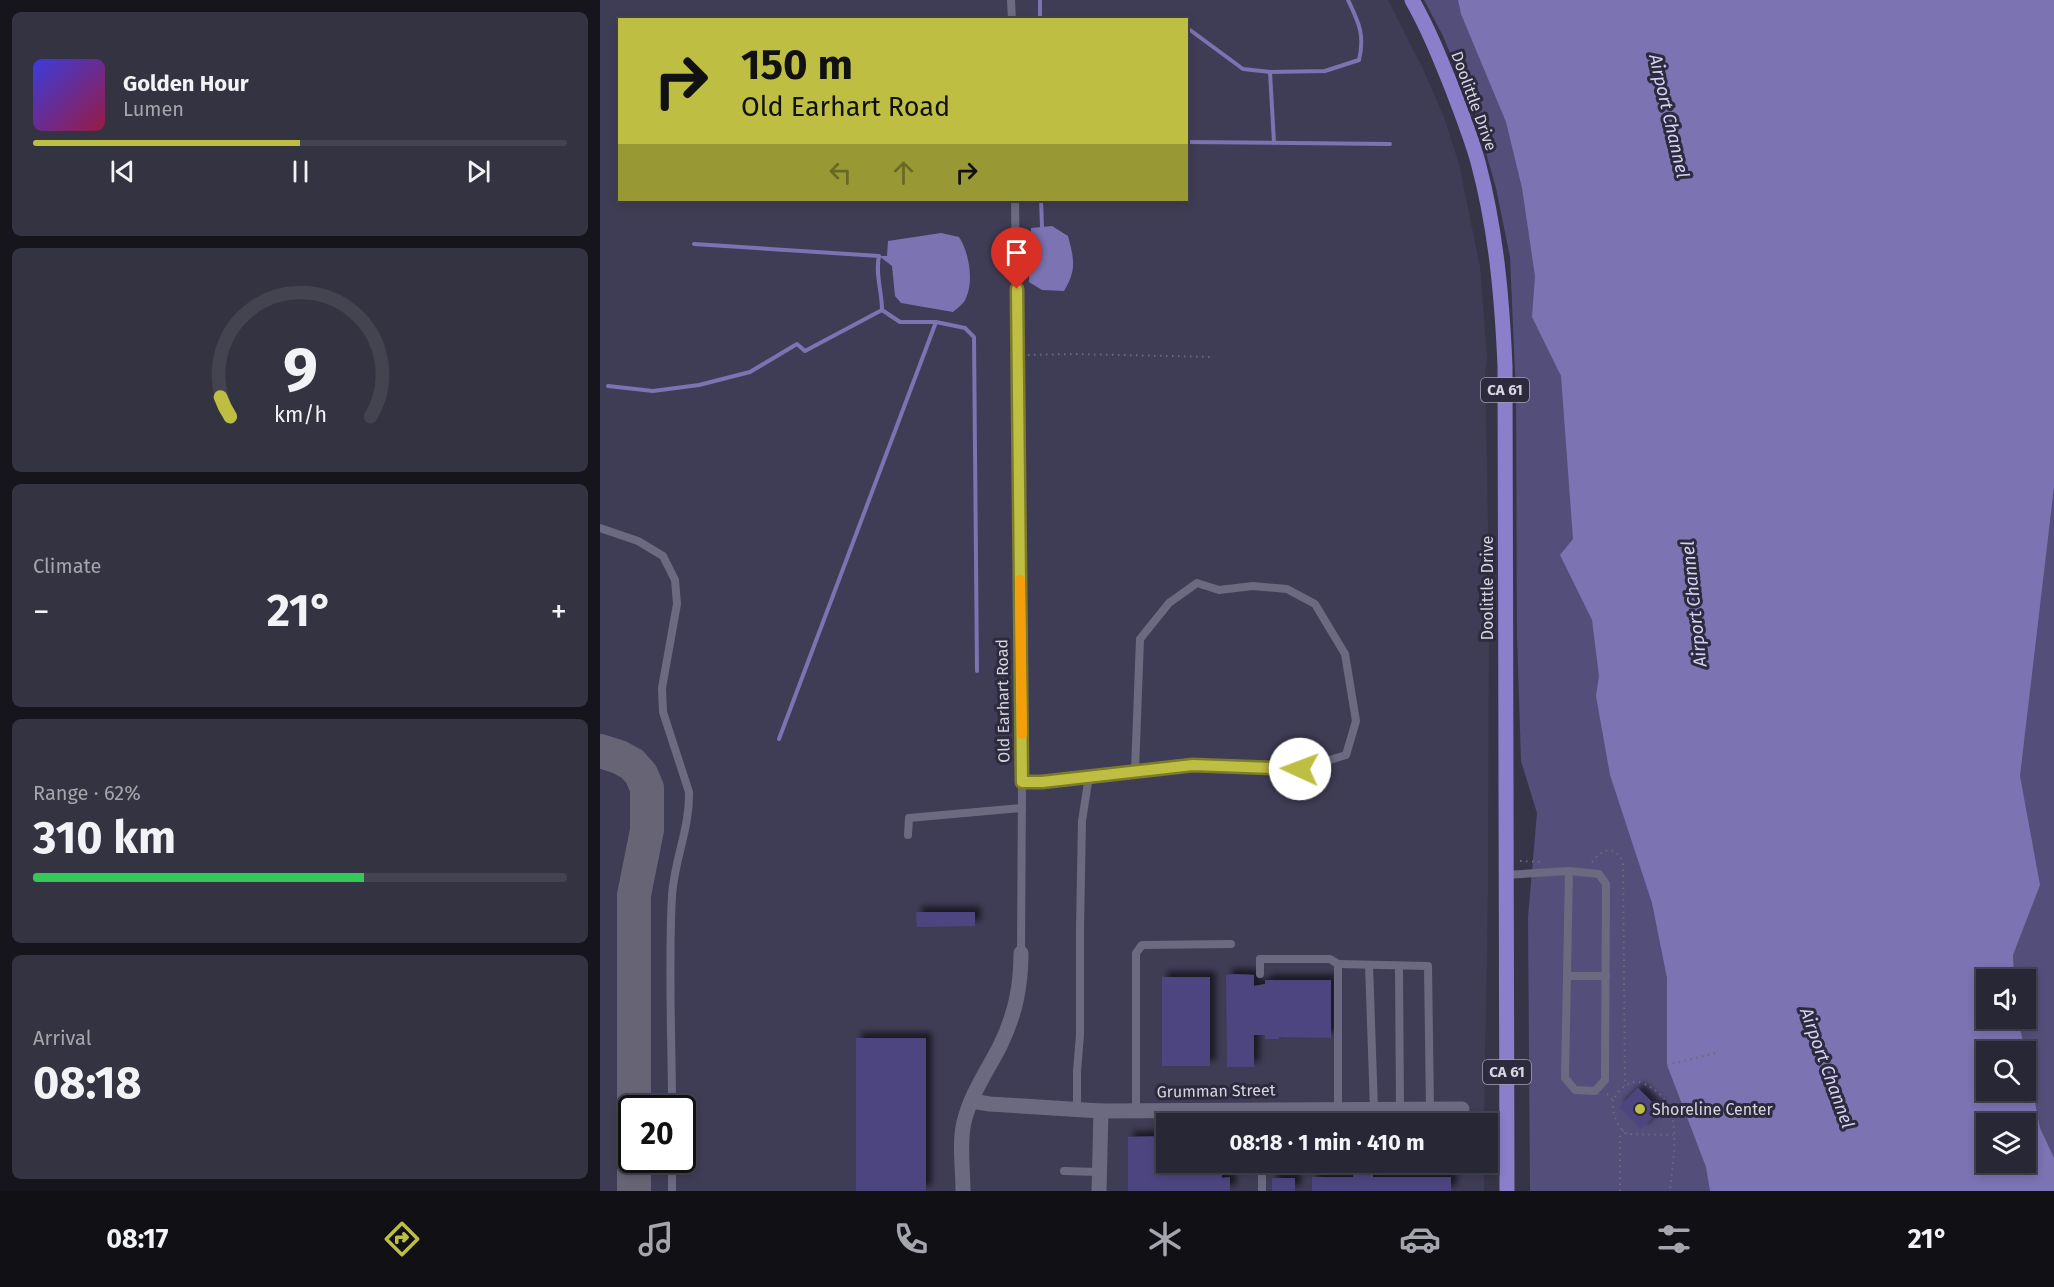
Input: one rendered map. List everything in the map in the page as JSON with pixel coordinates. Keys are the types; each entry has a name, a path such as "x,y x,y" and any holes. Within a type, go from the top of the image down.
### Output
{"main road":[{"name":"Doolittle Drive","path":"1412,0 1442,62 1478,161 1498,262 1503,311 1507,1191"}],"street":[{"name":"Old Earhart Road","path":"963,1191 964,1124 971,1101 1000,1045 1016,1004 1021,980 1021,952"},
{"name":"Grumman Street","path":"971,1101 1077,1111 1136,1110 1200,1113"},
{"name":"Grumman Street","path":"1296,1113 1338,1109 1462,1109"},
{"path":"1099,1191 1101,1111"}],"lane":[{"path":"1011,0 1012,18"},
{"name":"Old Earhart Road","path":"1015,201 1022,782 1021,952"},
{"path":"600,528 638,541 663,556 675,580 677,604 662,688 663,712 689,792 690,802 672,894 672,1095"},
{"path":"1022,782 1089,776 1193,765 1300,769 1346,754 1356,721 1345,654 1315,604 1287,589 1253,586 1219,590 1197,584 1169,603 1140,639 1135,771"},
{"path":"1077,1111 1082,821 1089,776"},
{"path":"908,835 909,818 1022,808"},
{"path":"1506,875 1569,871 1599,874 1606,884 1605,1080 1595,1091 1575,1090 1565,1078 1569,871"},
{"path":"1136,1110 1136,953 1142,945 1230,944"},
{"path":"1260,974 1260,959 1330,958 1338,964 1428,966 1430,1109"},
{"path":"1338,964 1338,1109"},
{"path":"1369,965 1374,1109"},
{"path":"1399,966 1400,1108"},
{"path":"1567,976 1606,976"},
{"path":"1064,1171 1099,1172"},
{"path":"672,1173 672,1191"},
{"path":"1262,1173 1262,1191"}],"path":[{"path":"1018,356 1074,354 1214,357"},
{"path":"1667,1065 1716,1053"},
{"path":"1613,1100 1632,1082 1641,1082 1668,1102 1675,1124 1670,1191"},
{"path":"1600,1086 1613,1100 1614,1115 1626,1134 1674,1136"},
{"path":"1620,1191 1620,1137 1623,1130"}],"shaded area":[{"path":"600,0 1388,0 1444,117 1459,164 1480,267 1487,358 1485,376 1489,568 1488,889 1484,1113 1156,1113 1156,1173 1484,1173 1484,1191 600,1191"},
{"path":"1424,0 2054,0 2054,1191 1530,1191 1528,917 1537,813 1521,761 1517,635 1516,395 1510,257 1496,188 1474,111 1443,36"}],"water":[{"name":"Airport Channel","path":"1458,0 2054,0 2054,487 2020,776 2040,885 2013,955 2014,969 1976,969 1976,1029 2020,1029 2023,1041 1976,1041 1976,1101 2035,1101 2040,1128 2054,1158 2054,1191 1710,1191 1706,1167 1667,1065 1667,978 1652,903 1610,775 1596,696 1599,676 1592,620 1560,555 1573,539 1561,376 1532,317 1535,276 1522,188 1506,122 1461,14"},
{"path":"1052,226 1068,236 1072,251 1073,270 1064,291 1042,290 1029,282 1031,228"},
{"path":"941,233 959,237 965,250 970,283 965,300 953,312 901,303 895,296 892,266 879,256 887,256 888,241"}],"building":[{"path":"916,912 975,912 975,926 917,927"},
{"path":"1226,975 1254,975 1254,986 1265,984 1265,980 1331,980 1331,1038 1265,1039 1265,1035 1254,1035 1254,1067 1227,1067"},
{"path":"1162,977 1210,977 1210,1066 1162,1066"},
{"path":"856,1038 926,1038 926,1191 856,1191"},
{"name":"Shoreline Center","path":"1638,1088 1660,1110 1641,1129 1619,1107"},
{"path":"1156,1136 1156,1173 1222,1173 1222,1178 1230,1177 1230,1191 1128,1191 1128,1137"},
{"path":"1353,1173 1373,1173 1373,1177 1451,1177 1451,1191 1312,1191 1312,1177 1353,1177"},
{"path":"1272,1178 1295,1178 1295,1191 1272,1191"}],"waterway":[{"path":"1040,0 1040,18"},
{"path":"1188,28 1243,69 1270,72 1325,71 1359,60 1360,29 1348,0"},
{"path":"1270,72 1274,143"},
{"path":"1188,142 1390,144"},
{"path":"1041,201 1042,227"},
{"path":"608,386 653,391 699,385 750,372 797,344 805,351 882,310 879,256 694,244"},
{"path":"779,739 936,322 900,322 882,310"},
{"path":"936,322 965,328 974,337 977,671"}],"taxiway":[{"path":"600,751 632,764 641,774 647,788 647,830 634,895 634,1095"},
{"path":"634,1173 634,1191"}],"slow traffic":[{"path":"1020,580 1022,734"}],"place":[{"name":"Shoreline Center","path":"1640,1109"}],"route":[{"path":"1017,289 1022,782 1042,782 1193,765 1300,769"}]}
